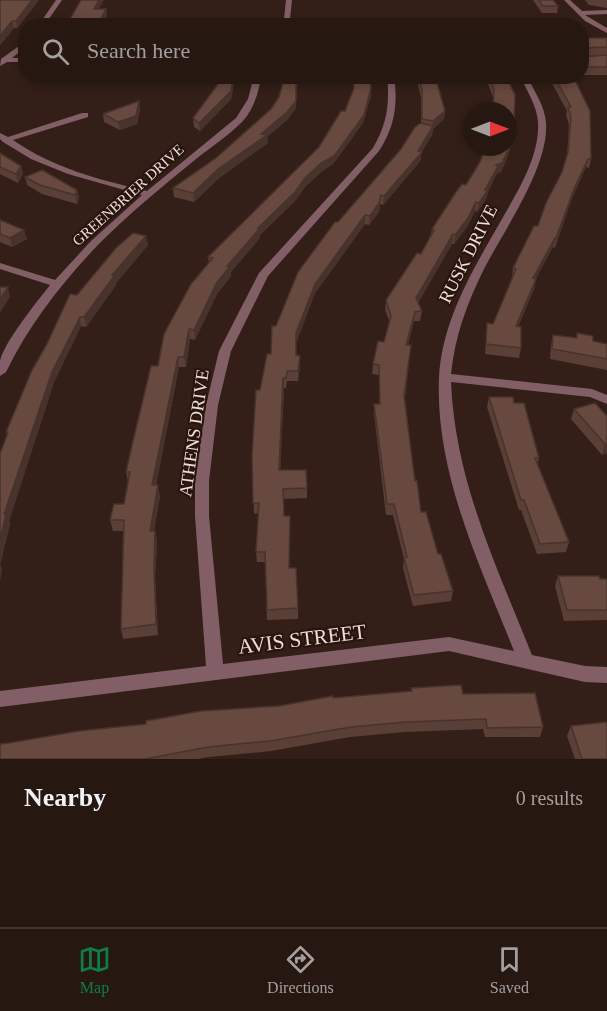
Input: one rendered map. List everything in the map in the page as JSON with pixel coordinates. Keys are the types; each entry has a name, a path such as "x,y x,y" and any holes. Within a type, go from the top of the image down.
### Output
{"street":[{"path":"47,18 59,0"},
{"path":"567,0 587,18"},
{"path":"579,13 607,12"},
{"path":"589,19 607,31"},
{"path":"1,61 18,49"},
{"path":"1,61 18,60"},
{"name":"GREENBRIER DRIVE","path":"0,372 21,331 57,284 96,240 148,194 239,120 256,92 257,84"},
{"name":"ATHENS DRIVE","path":"215,672 202,516 202,481 212,405 225,351 263,275 376,149 389,128 393,96 391,84"},
{"name":"RUSK DRIVE","path":"526,660 465,501 447,423 445,377 450,332 468,289 527,181 536,160 542,123 536,101 527,84"},
{"path":"3,137 85,115"},
{"path":"3,137 37,158 86,179 148,194"},
{"path":"0,266 57,284"},
{"path":"445,377 592,393 607,400"},
{"name":"AVIS STREET","path":"0,699 449,644 585,674 607,675"}],"lane":[{"path":"287,18 289,0"}],"building":[{"path":"0,0 32,0 16,21 12,21 0,36"},
{"path":"81,0 99,0 94,9 106,9 101,18 71,18"},
{"path":"539,0 553,0 558,6 543,6"},
{"path":"589,38 607,38 607,47 589,48"},
{"path":"607,55 607,67 589,67 589,57"},
{"path":"218,84 232,84 231,91 199,123 193,118"},
{"path":"283,84 296,84 296,101 287,112 261,134 267,135 218,169 193,193 173,188 216,158 271,109 279,97"},
{"path":"354,84 370,84 364,115 334,156 321,163 305,178 295,192 258,228 260,228 227,266 230,266 216,284 194,330 189,329 184,357 178,357 152,485 158,485 150,531 155,531 156,624 121,629 124,520 110,520 114,504 124,504 130,472 126,472 133,441 151,366 158,366 164,334 191,284 213,258 208,257 319,147 341,111 345,111"},
{"path":"420,84 437,84 445,111 433,121 422,119"},
{"path":"492,84 510,84 515,95 515,102 493,102"},
{"path":"558,84 577,84 590,111 591,159 588,159 574,189 556,238 533,278 536,279 516,326 521,327 521,348 486,344 487,323 493,324 516,269 513,268 534,226 538,226 546,203 562,172 568,152 571,117 568,107 571,107"},
{"path":"139,101 136,116 118,122 103,114"},
{"path":"421,123 433,126 418,151 422,152 384,196 381,195 379,203 370,216 365,215 315,284 296,333 296,355 300,356 298,371 287,371 286,378 283,378 279,470 306,470 307,488 283,489 284,516 290,516 289,568 296,568 298,608 267,610 265,552 256,552 259,503 253,503 252,456 256,390 260,390 267,354 271,354 272,326 276,326 298,272 335,222 338,222 401,149 415,127"},
{"path":"0,153 21,166 16,174 0,167"},
{"path":"482,156 505,156 502,163 496,165 498,166 485,190 488,190 479,203 476,202 468,218 455,235 453,234 416,298 422,311 415,312 406,345 411,345 404,396 415,481 417,481 421,512 426,512 438,554 441,554 453,591 414,595 404,558 407,557 394,504 387,504 374,404 380,404 379,365 373,364 378,341 384,342 391,316 386,300 417,253 421,254 434,230 432,229 456,192 462,184 466,185"},
{"path":"42,170 77,190 75,195 40,185 25,177"},
{"path":"0,220 24,230 10,238 0,234"},
{"path":"133,233 146,236 112,275 114,276 84,317 80,317 52,372 4,514 6,514 0,540 0,454 8,432 6,432 32,370 70,294 77,295 116,248"},
{"path":"0,287 8,287 0,299"},
{"path":"577,333 593,336 593,341 607,344 607,359 552,349 553,335 577,338"},
{"path":"489,397 513,397 514,403 524,403 539,458 535,458 569,542 540,544 524,500 521,500"},
{"path":"595,403 607,416 607,444 574,409"},
{"path":"558,576 599,576 600,579 607,579 607,610 567,610"},
{"path":"461,685 463,694 535,693 543,727 487,728 486,719 406,722 351,727 270,741 208,747 145,759 0,759 0,744 79,731 146,724 146,721 201,711 279,706 333,696 333,698 412,691 411,688"},
{"path":"607,722 607,759 582,759 571,726"}]}
